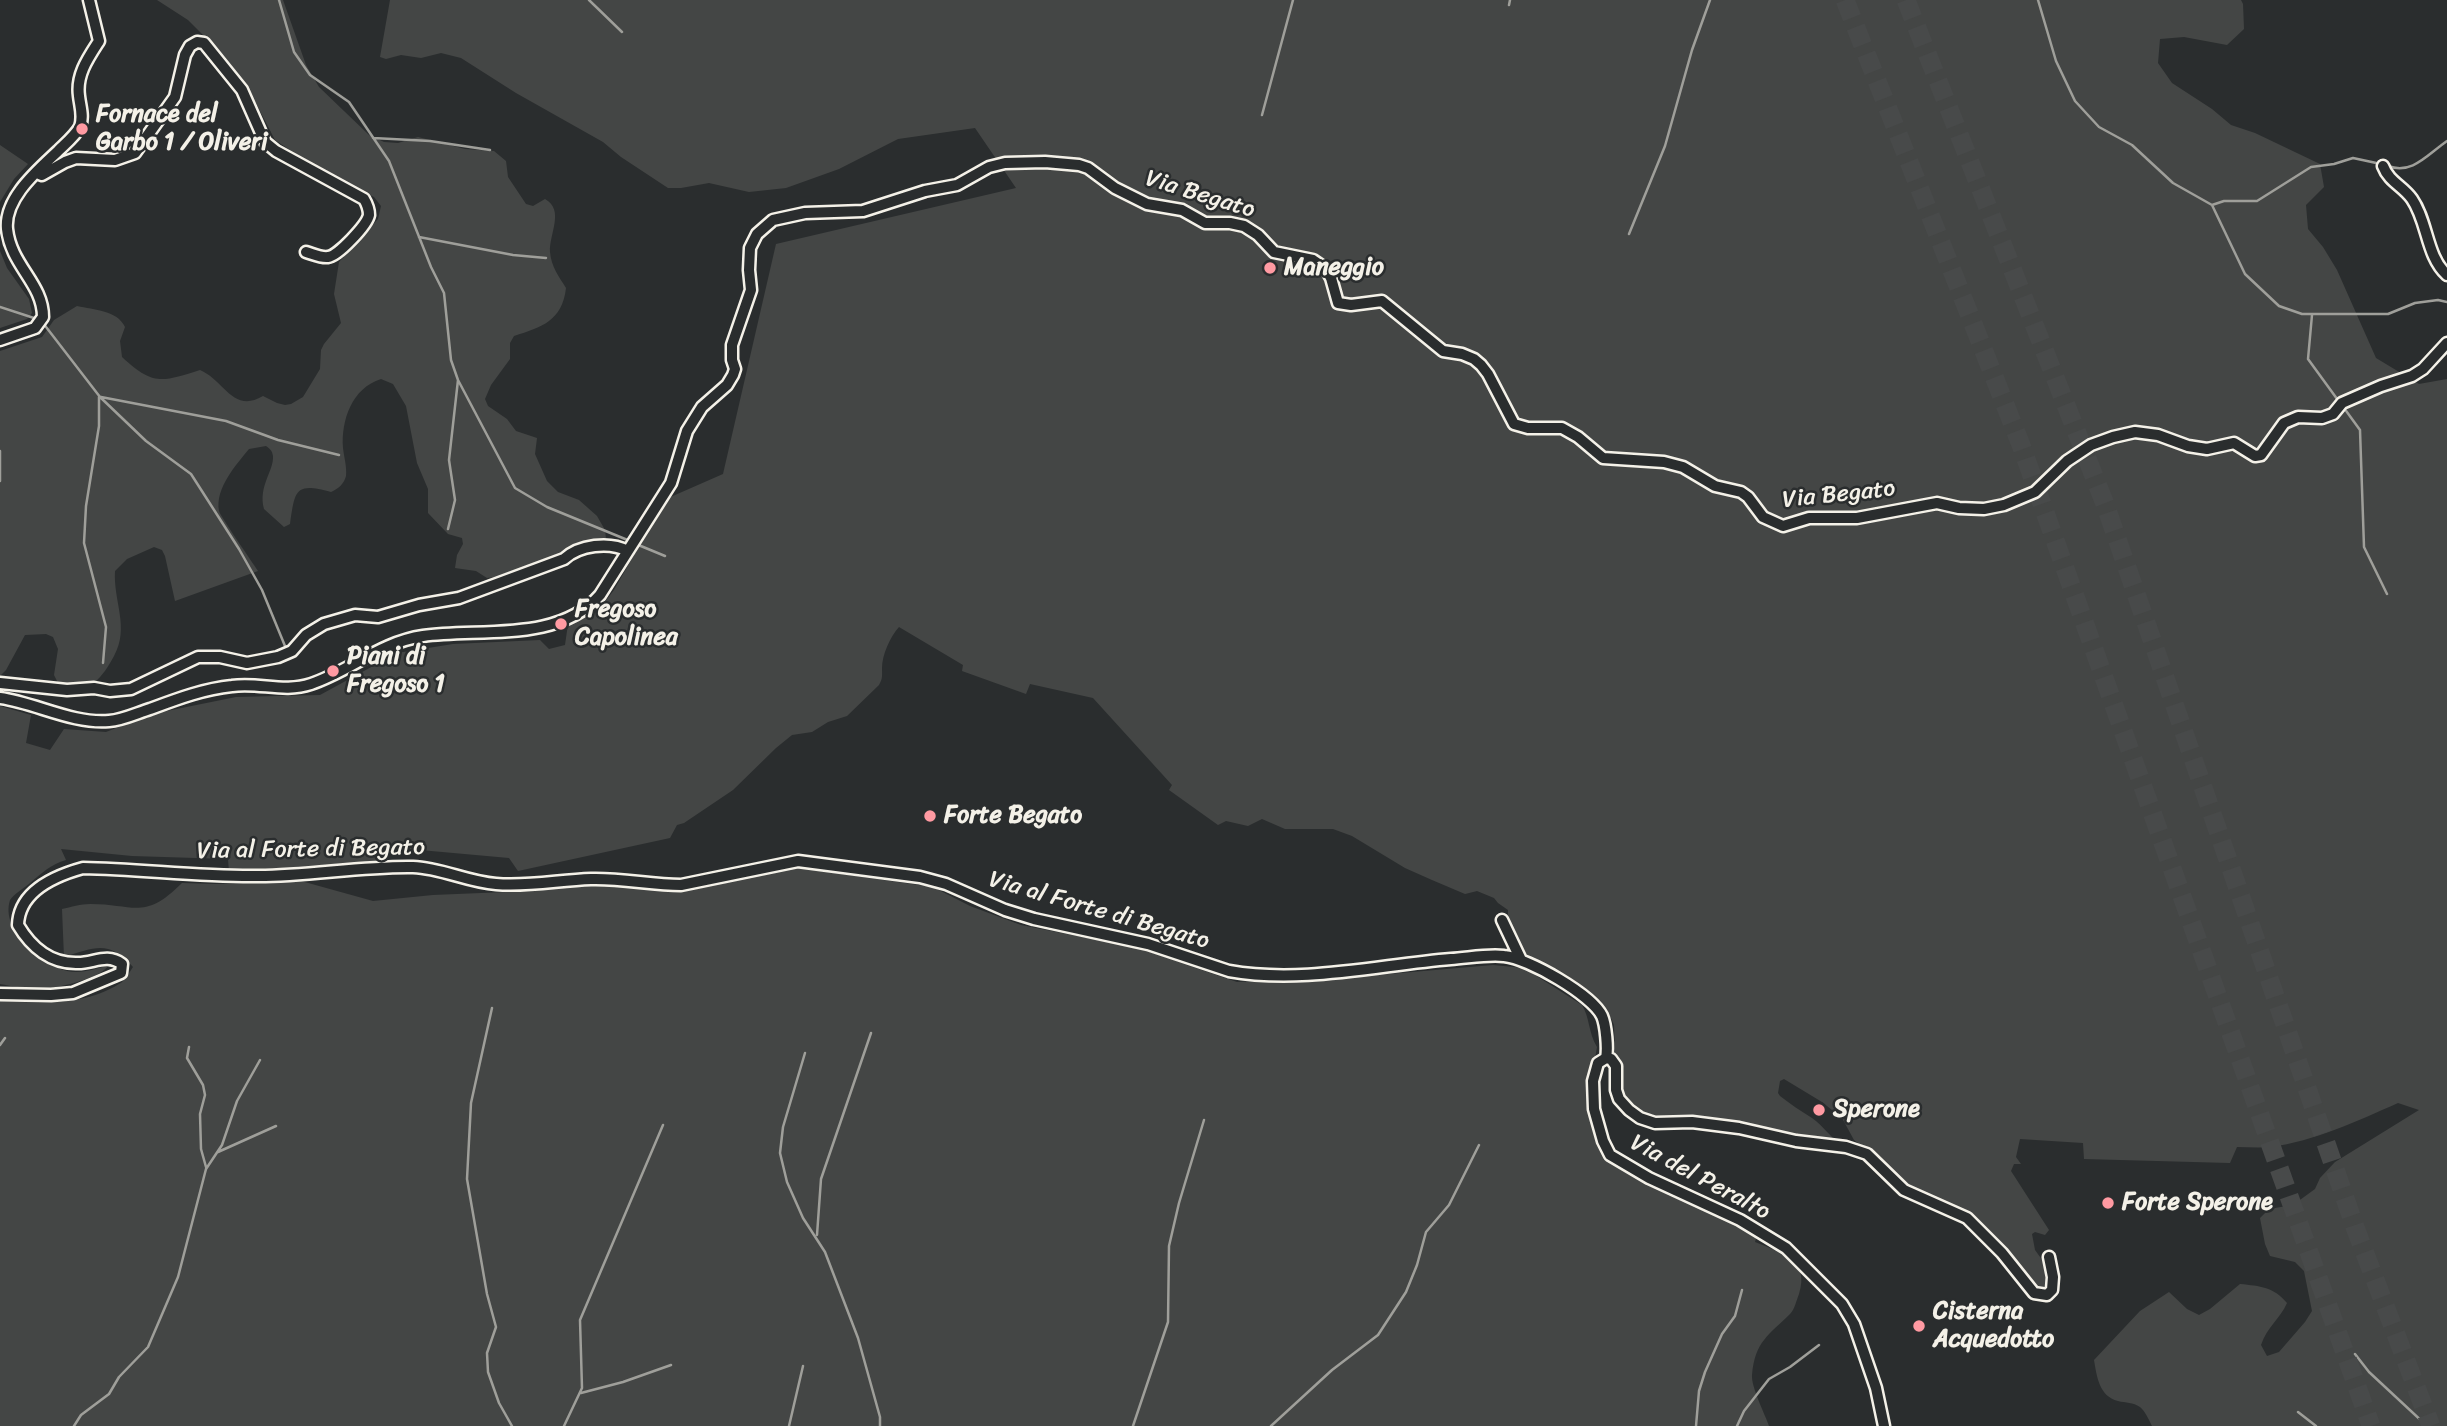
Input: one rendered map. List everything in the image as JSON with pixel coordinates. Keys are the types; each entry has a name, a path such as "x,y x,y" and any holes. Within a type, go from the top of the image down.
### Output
{"street":[{"path":"0,340 35,328 43,317 40,294 17,262 7,227 11,207 23,187 80,126 82,110 78,94 83,68 99,41 89,0"},
{"path":"37,173 49,173 76,158 115,160 135,153 175,97 190,46 197,42 204,43 242,90 265,142 276,151 364,199 368,206 369,218 354,237 333,255 326,257 306,252"},
{"name":"Via Begato","path":"628,551 671,483 682,440 690,425 702,407 727,385 733,375 735,369 732,345 750,295 749,256 757,234 767,223 805,213 863,211 925,191 957,185 989,167 1005,163 1045,162 1088,167 1115,188 1147,204 1182,210 1211,225 1230,223 1244,226 1258,234 1274,252 1313,260 1328,272 1338,303 1351,305 1382,301 1443,351 1474,359 1488,373 1514,424 1528,428 1562,428 1604,458 1664,462 1684,467 1715,486 1741,492 1763,517 1783,526 1809,518 1857,518 1937,503 1959,508 1984,509 2004,505 2035,492 2067,461 2091,445 2113,436 2135,432 2158,435 2188,446 2207,449 2234,443 2255,456 2261,455 2284,423 2298,417 2322,418 2333,414 2342,403 2412,376 2423,369 2447,343"},
{"path":"2383,166 2393,183 2413,200 2439,266 2447,275"},
{"path":"0,683 67,690 131,689 198,657 220,657 247,663 278,657 292,651 313,630 324,624 355,615 378,617 437,601 459,598 564,559 583,548 621,547 628,551 591,606 573,615 521,630 423,636 402,640 300,688 236,685 188,695 110,721 84,720 0,698"},
{"name":"Via al Forte di Begato","path":"0,993 73,993 121,973 122,964 111,959 79,963 51,958 33,944 18,925 19,911 28,898 46,883 65,873 83,868 260,876 411,867 437,869 491,884 512,886 591,879 626,879 664,886 681,886 798,861 933,880 1024,916 1118,936 1246,974 1309,974 1415,962 1503,956 1521,960 1544,970 1584,997 1602,1016 1608,1048 1606,1058"},
{"path":"1503,920 1521,960"},
{"name":"Via del Peralto","path":"1884,1426 1876,1388 1854,1324 1842,1304 1786,1248 1740,1220 1649,1178 1611,1155 1603,1141 1594,1109 1593,1081 1598,1063 1606,1058 1611,1059 1616,1066 1616,1090 1619,1099 1640,1118 1655,1123 1692,1122 1739,1128 1796,1141 1858,1149 1878,1163 1904,1190 1967,1218 2003,1253 2034,1293 2040,1295 2047,1295 2052,1290 2053,1277 2049,1257"}],"shaded area":[{"path":"157,0 283,0 306,65 319,87 369,135 384,142 398,143 418,137 465,149 494,151 506,161 508,177 526,204 533,206 545,199 551,204 555,223 550,252 556,271 566,288 564,299 549,321 514,336 510,343 510,359 491,385 485,399 488,406 507,419 516,431 537,438 535,454 547,481 558,492 579,500 597,516 605,530 606,539 494,577 487,578 476,571 455,568 457,555 463,544 462,538 448,534 428,513 428,489 417,463 406,406 393,384 381,379 371,383 356,397 346,416 343,437 346,473 344,481 331,492 310,488 299,492 293,503 290,524 284,527 264,509 264,486 273,462 271,451 266,446 249,449 228,477 220,494 219,511 258,571 175,601 165,556 162,550 154,547 127,559 115,571 121,635 114,656 94,683 58,683 54,675 58,649 53,637 46,634 25,635 0,676 0,351 42,337 54,320 77,306 117,317 125,327 120,341 122,357 150,377 167,379 200,370 229,394 244,401 263,396 277,403 291,404 303,397 320,369 324,344 341,323 334,294 339,262 378,219 381,206 374,197 308,162 275,140 247,86 225,57 188,20"},
{"path":"390,0 2241,0 2244,29 2227,45 2184,37 2160,39 2158,63 2172,83 2231,125 2255,133 2320,164 2324,187 2306,205 2308,229 2337,270 2376,358 2419,384 2447,379 2447,1426 2152,1426 2140,1407 2107,1395 2100,1385 2094,1360 2140,1311 2169,1292 2187,1309 2199,1315 2240,1284 2272,1290 2287,1303 2261,1345 2267,1356 2279,1352 2312,1311 2304,1271 2295,1262 2270,1256 2260,1218 2269,1209 2293,1205 2315,1189 2320,1178 2335,1162 2419,1110 2398,1103 2336,1130 2303,1140 2270,1147 2237,1147 2230,1163 2084,1159 2083,1143 2020,1139 2016,1157 2021,1164 2014,1164 2011,1171 2049,1230 2045,1235 2035,1232 2032,1234 2035,1250 2048,1268 2047,1289 2043,1293 1970,1215 1903,1185 1886,1165 1854,1140 1842,1118 1822,1102 1784,1079 1780,1081 1780,1096 1816,1121 1840,1145 1660,1119 1652,1114 1643,1117 1635,1112 1619,1088 1619,1063 1615,1054 1614,1025 1611,1018 1600,1006 1532,960 1518,947 1508,922 1508,910 1494,898 1477,891 1465,894 1432,880 1405,868 1352,836 1333,829 1285,829 1262,819 1248,826 1226,821 1218,825 1169,790 1172,785 1093,698 1030,684 1026,694 962,671 963,665 899,627 885,652 879,685 847,716 828,722 812,732 792,735 733,790 677,825 670,838 518,871 509,858 409,849 393,850 387,860 229,872 228,859 132,856 61,849 66,860 47,869 10,900 11,923 25,945 46,962 57,967 78,972 109,965 87,979 46,989 0,984 0,706 31,715 26,743 50,750 64,729 106,732 152,714 236,697 320,695 397,653 453,644 540,640 549,649 565,645 568,624 597,612 614,590 666,499 723,474 776,244 1016,188 975,128 898,139 839,169 786,188 749,192 709,183 668,188 603,142 516,93 461,58 441,53 421,58 401,55 386,59 380,57"},
{"path":"0,145 28,164 14,179 0,202"},
{"path":"0,251 7,268 29,299 32,313 27,319 0,328"},
{"path":"792,867 933,887 970,906 1021,925 1138,948 1237,982 1343,978 1493,965 1524,968 1582,1005 1585,1010 1597,1047 1589,1093 1589,1117 1603,1155 1612,1163 1660,1188 1687,1198 1757,1234 1755,1242 1784,1254 1797,1265 1801,1282 1794,1307 1764,1340 1754,1363 1754,1386 1769,1426 0,1426 0,1001 76,1000 121,983 133,967 109,949 94,949 64,957 62,909 90,904 139,908 158,902 182,883 301,881 373,901 433,895 530,891 589,884 634,885 679,892"}],"waterway":[{"path":"279,0 294,52 310,75 349,102 389,161 444,293 451,360 458,380 515,488 547,507 630,541"},
{"path":"589,0 622,32"},
{"path":"1262,115 1293,0"},
{"path":"1509,5 1510,0"},
{"path":"1629,234 1665,146 1692,50 1710,0"},
{"path":"2038,0 2056,61 2075,101 2099,127 2132,145 2173,183 2212,205 2245,274 2279,306 2302,314 2388,314 2415,303 2438,300 2447,302"},
{"path":"373,138 430,141 490,150"},
{"path":"2388,166 2412,166 2447,141"},
{"path":"2212,205 2224,201 2257,201 2311,167 2353,158 2381,164"},
{"path":"419,237 513,255 546,258"},
{"path":"0,307 37,319"},
{"path":"2312,315 2308,359 2340,403"},
{"path":"43,323 100,397 146,441 191,474 262,590 285,646"},
{"path":"448,529 455,500 449,460 458,380"},
{"path":"99,397 99,426 86,506 84,543 106,627 103,663"},
{"path":"101,397 226,421 278,440 339,455"},
{"path":"2344,408 2360,430 2364,547 2387,594"},
{"path":"0,451 0,481"},
{"path":"636,544 665,556"},
{"path":"492,1008 471,1103 467,1179 487,1294 496,1327 487,1353 488,1372 499,1403 512,1426"},
{"path":"817,1235 821,1179 871,1033"},
{"path":"0,1045 5,1038"},
{"path":"189,1047 187,1058 203,1085 205,1095 200,1114 201,1149 206,1167"},
{"path":"805,1053 783,1127 780,1153 787,1182 803,1218 825,1252 858,1338 880,1417 880,1426"},
{"path":"74,1426 81,1415 109,1394 119,1377 148,1347 178,1277 206,1169 222,1145 237,1101 260,1060"},
{"path":"1133,1426 1168,1322 1169,1246 1204,1120"},
{"path":"564,1426 582,1388 580,1320 663,1125"},
{"path":"218,1152 276,1126"},
{"path":"1271,1426 1332,1370 1378,1335 1406,1292 1426,1232 1449,1205 1479,1145"},
{"path":"1696,1426 1699,1391 1705,1372 1722,1334 1735,1316 1742,1290"},
{"path":"1737,1426 1744,1411 1769,1379 1819,1345"},
{"path":"2355,1354 2369,1372 2427,1426"},
{"path":"581,1393 671,1365"},
{"path":"789,1426 803,1366"},
{"path":"2298,1412 2316,1426"}],"tunnel":[{"path":"1845,0 2021,445 2371,1426"},
{"path":"1906,0 2105,504 2356,1230 2431,1426"}],"place":[{"name":"Fornace del Garbo 1 / Oliveri","path":"82,129"},
{"name":"Maneggio","path":"1270,268"},
{"name":"Fregoso Capolinea","path":"561,624"},
{"name":"Piani di Fregoso 1","path":"333,671"},
{"name":"Forte Begato","path":"930,816"},
{"name":"Sperone","path":"1819,1110"},
{"name":"Forte Sperone","path":"2108,1203"},
{"name":"Cisterna Acquedotto","path":"1919,1326"}]}
